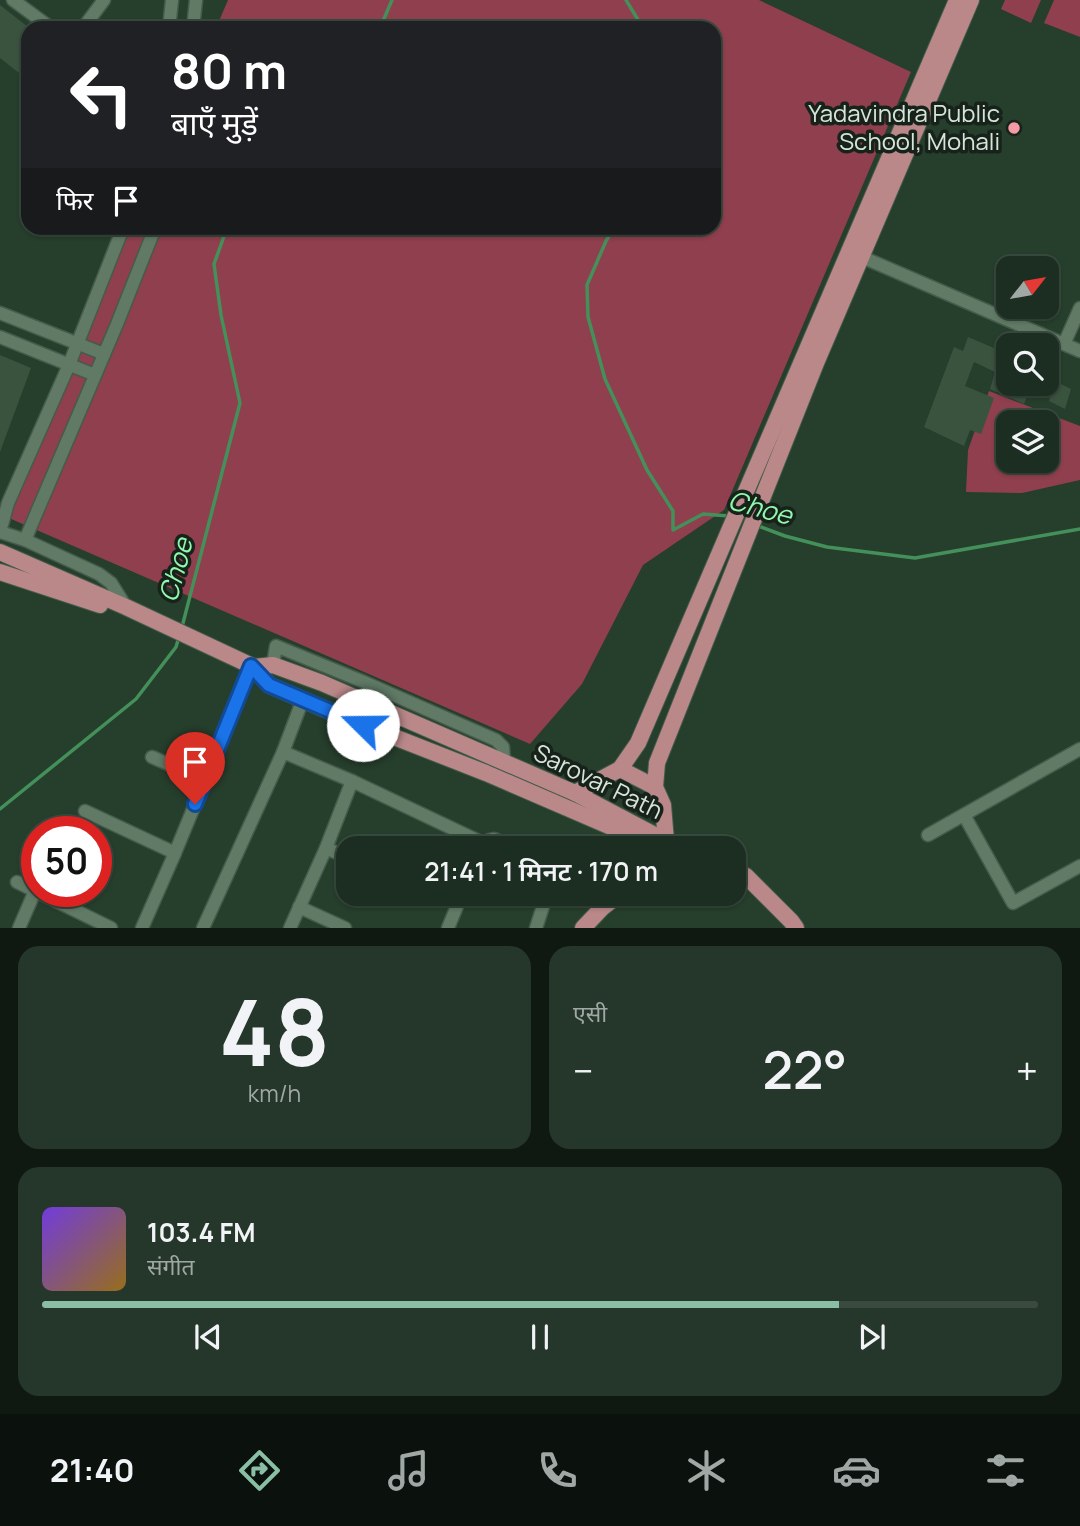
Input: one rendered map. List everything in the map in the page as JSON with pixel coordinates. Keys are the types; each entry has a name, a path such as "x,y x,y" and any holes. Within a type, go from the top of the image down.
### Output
{"main road":[{"path":"575,793 620,769 638,743 754,474 791,408 856,254 957,0"},
{"path":"856,254 971,0"},
{"path":"664,836 663,805 655,787 657,763 770,482 791,408"},
{"path":"726,540 743,547"},
{"path":"0,552 253,666 269,685 642,836"},
{"path":"0,572 126,614 131,609"},
{"name":"Sarovar Path","path":"253,666 273,665 322,683 575,793 649,836"},
{"path":"620,769 655,787"},
{"path":"746,876 796,928"},
{"path":"746,892 766,909 782,928"},
{"path":"583,928 605,906"}],"street":[{"path":"13,0 42,21"},
{"path":"88,21 104,0"},
{"path":"170,21 172,0"},
{"path":"194,21 196,0"},
{"path":"120,235 78,344 8,503 0,532 25,540 107,579 131,609"},
{"path":"25,540 152,235"},
{"path":"856,254 1080,351"},
{"path":"1064,344 1080,308"},
{"path":"0,313 104,354"},
{"path":"20,322 5,340 95,375"},
{"path":"142,928 253,666"},
{"path":"203,928 283,752 303,699"},
{"path":"928,835 1080,749"},
{"path":"283,752 352,781 464,836"},
{"path":"152,757 205,780"},
{"path":"290,928 352,781"},
{"path":"85,811 175,853"},
{"path":"964,815 1013,904 1080,866"},
{"path":"326,848 336,853"},
{"path":"17,883 21,885"},
{"path":"448,928 458,906"},
{"path":"536,928 543,906"},
{"path":"19,928 28,907"},
{"path":"68,907 111,928"},
{"path":"299,907 345,928"}],"shaded area":[{"path":"228,0 759,0 911,72 724,510 643,565 582,684 530,744 2,515 125,235 721,235 721,21 219,21"},
{"path":"1005,0 1041,0 1031,23 1001,9"},
{"path":"1054,0 1080,0 1080,37 1044,23"},
{"path":"989,391 996,396 1038,410 996,410 996,473 1059,473 1059,418 1080,426 1080,480 1022,493 966,492 968,450"}],"building":[{"path":"0,5 21,22 21,74 0,58"},
{"path":"968,337 996,349 996,392 990,389 995,372 974,362 965,386 994,398 981,434 970,430 964,446 924,427 954,347 963,351"},
{"path":"0,355 31,368 0,452"},
{"path":"1059,375 1061,376 1061,384 1071,389 1065,409 1049,401 1050,396 1059,396"},
{"path":"1006,396 1027,396 1024,404"}],"waterway":[{"name":"Choe","path":"383,21 392,0"},
{"name":"Choe","path":"626,0 639,21"},
{"name":"Choe","path":"182,627 240,403 221,315 214,264 224,235"},
{"name":"Choe","path":"610,235 587,285 588,317 605,379 647,470 673,511 673,530 703,514 729,516"},
{"name":"Choe","path":"756,525 827,547 915,558 1080,529"},
{"name":"Choe","path":"0,809 136,699 176,647 179,637"}],"place":[{"name":"Yadavindra Public School, Mohali","path":"1014,128"}],"route":[{"path":"195,804 251,666 269,685 363,725"}]}
